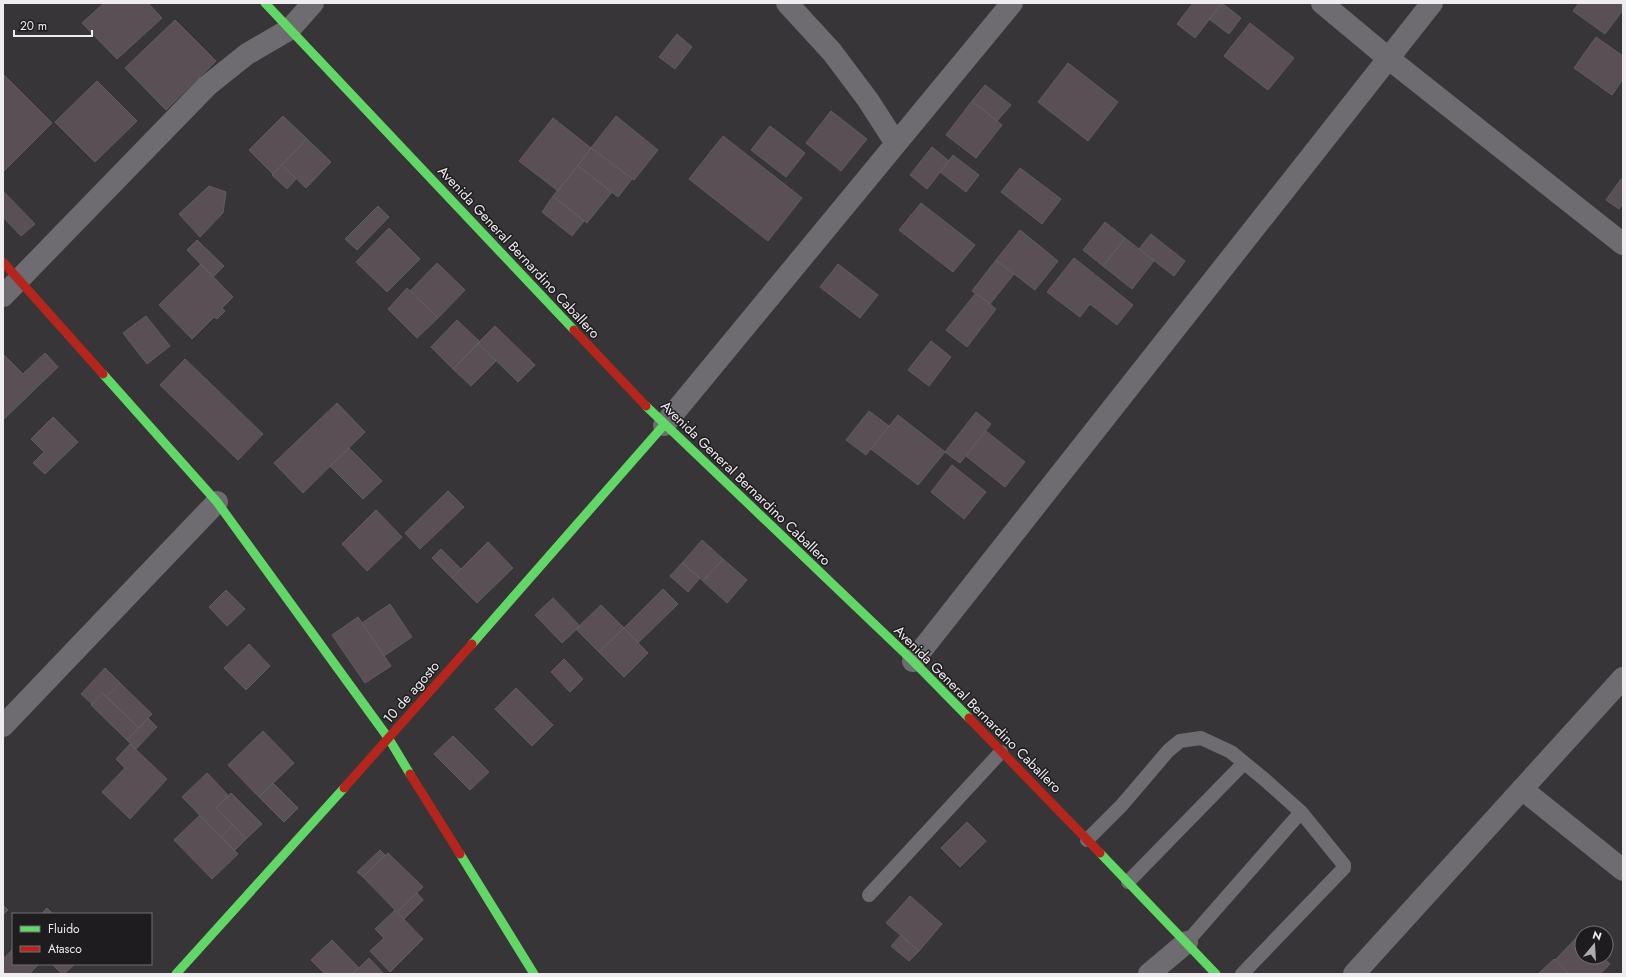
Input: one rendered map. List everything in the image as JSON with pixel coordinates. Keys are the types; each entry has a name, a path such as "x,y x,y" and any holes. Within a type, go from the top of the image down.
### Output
{"street":[{"name":"Avenida General Bernardino Caballero","path":"265,3 664,425 913,661 1187,942 1216,974"},
{"path":"3,296 207,86 246,54 290,29 313,3"},
{"path":"787,3 832,52 868,100 895,142"},
{"path":"664,425 895,142 1012,3"},
{"path":"1322,3 1388,58 1623,244"},
{"path":"913,661 1432,3"},
{"path":"3,262 20,279 217,502 389,739 534,974"},
{"name":"10 de agosto","path":"176,974 389,739 664,425"},
{"path":"3,726 217,502"},
{"path":"1354,974 1623,678"},
{"path":"1522,789 1623,870"},
{"path":"1149,974 1187,942"}],"lane":[{"path":"1087,840 1132,794 1168,751 1180,741 1201,738 1221,747 1244,763 1301,812 1344,862 1344,868 1242,974"},
{"path":"869,895 1001,752"},
{"path":"1128,882 1244,763"},
{"path":"1187,942 1301,812"}],"building":[{"path":"104,3 148,3 162,18 117,59 82,23"},
{"path":"1193,3 1222,3 1195,38 1177,24"},
{"path":"1222,3 1241,18 1229,34 1209,19"},
{"path":"1579,3 1620,3 1623,5 1623,10 1605,34 1573,11"},
{"path":"175,20 216,61 166,110 125,68"},
{"path":"1250,23 1294,58 1268,90 1224,56"},
{"path":"677,34 692,47 675,69 659,57"},
{"path":"1596,37 1623,56 1623,79 1612,95 1574,68"},
{"path":"1068,63 1118,102 1088,141 1038,102"},
{"path":"3,74 52,123 3,172"},
{"path":"97,81 137,121 95,162 55,122"},
{"path":"985,85 1011,105 997,121 972,101"},
{"path":"972,101 1002,125 976,158 946,135"},
{"path":"831,111 867,139 841,171 806,143"},
{"path":"283,116 307,139 273,174 249,150"},
{"path":"616,116 658,150 634,180 591,148"},
{"path":"553,118 591,148 558,191 519,161"},
{"path":"770,126 805,153 786,177 751,150"},
{"path":"723,136 802,198 768,241 689,179"},
{"path":"307,139 331,162 306,188 282,165"},
{"path":"932,147 949,161 927,189 910,175"},
{"path":"591,148 632,179 618,197 578,166"},
{"path":"953,155 979,175 966,192 940,172"},
{"path":"282,165 296,179 287,189 272,175"},
{"path":"578,166 612,192 587,223 553,196"},
{"path":"1020,168 1061,199 1042,224 1001,192"},
{"path":"1621,179 1623,180 1623,203 1619,209 1606,200"},
{"path":"209,186 226,192 223,213 200,237 179,214"},
{"path":"3,191 35,224 21,236 3,217"},
{"path":"553,196 584,221 572,236 542,212"},
{"path":"921,203 975,245 953,272 899,230"},
{"path":"378,206 389,217 357,250 345,239"},
{"path":"1105,222 1125,238 1103,266 1083,250"},
{"path":"389,228 420,259 387,292 356,262"},
{"path":"1020,230 1058,261 1035,290 996,260"},
{"path":"1151,234 1185,261 1174,276 1139,249"},
{"path":"1125,238 1154,261 1132,289 1103,266"},
{"path":"197,240 224,266 213,277 187,250"},
{"path":"1074,258 1133,305 1117,325 1090,304 1080,317 1047,292"},
{"path":"996,260 1014,274 990,304 972,291"},
{"path":"437,263 465,290 438,318 410,291"},
{"path":"201,264 233,297 222,308 225,311 217,319 214,317 192,339 159,305"},
{"path":"838,264 878,295 860,318 820,287"},
{"path":"407,288 438,318 417,338 388,309"},
{"path":"976,293 996,309 967,347 946,330"},
{"path":"146,316 170,346 147,364 123,333"},
{"path":"457,320 480,342 453,369 431,347"},
{"path":"495,326 535,365 518,382 478,343"},
{"path":"931,341 951,357 929,386 908,370"},
{"path":"478,343 496,361 471,386 453,369"},
{"path":"45,353 58,367 3,420 3,354 23,374"},
{"path":"185,359 263,434 238,460 160,385"},
{"path":"337,403 365,432 303,493 274,463"},
{"path":"869,411 889,426 866,455 846,440"},
{"path":"976,412 991,424 960,463 945,452"},
{"path":"898,415 945,452 918,485 871,449"},
{"path":"53,417 78,442 45,474 33,463 44,452 31,439"},
{"path":"986,431 1025,462 1005,487 966,456"},
{"path":"349,448 382,481 363,499 330,466"},
{"path":"952,465 986,492 964,519 931,492"},
{"path":"448,491 464,507 420,549 405,533"},
{"path":"376,510 402,537 367,571 342,544"},
{"path":"702,540 723,559 703,581 682,563"},
{"path":"488,542 513,568 477,603 452,578"},
{"path":"441,549 461,569 452,578 432,558"},
{"path":"723,559 747,580 727,603 703,581"},
{"path":"682,563 700,578 688,592 670,576"},
{"path":"663,589 678,604 638,643 624,628"},
{"path":"226,590 245,609 227,626 209,607"},
{"path":"553,598 580,626 562,643 535,615"},
{"path":"390,604 412,637 384,656 362,623"},
{"path":"601,605 624,628 599,652 576,629"},
{"path":"358,617 391,666 365,683 332,635"},
{"path":"624,628 648,653 624,677 599,652"},
{"path":"249,644 270,666 246,690 224,668"},
{"path":"564,659 583,679 570,692 551,672"},
{"path":"105,668 120,683 106,697 103,693 92,704 81,694"},
{"path":"120,683 152,714 139,728 106,697"},
{"path":"516,688 553,725 532,746 495,709"},
{"path":"103,693 139,728 127,740 91,705"},
{"path":"148,718 157,727 136,749 127,740"},
{"path":"263,731 294,763 259,797 228,765"},
{"path":"453,736 489,772 470,790 434,754"},
{"path":"130,744 167,779 130,819 102,792 125,768 116,759"},
{"path":"207,773 229,796 216,808 233,825 221,837 182,797"},
{"path":"273,783 298,808 284,822 259,797"},
{"path":"231,793 262,824 246,839 216,808"},
{"path":"200,815 238,854 212,879 174,840"},
{"path":"967,822 986,841 960,867 941,848"},
{"path":"233,825 246,839 234,851 221,837"},
{"path":"380,850 385,855 363,877 357,872"},
{"path":"388,853 423,887 397,912 363,877"},
{"path":"417,893 423,900 404,919 397,912"},
{"path":"910,896 942,924 919,951 886,923"},
{"path":"3,905 8,910 3,915"},
{"path":"47,908 52,913 42,913"},
{"path":"395,910 423,939 390,972 370,951 384,938 375,929"},
{"path":"901,935 919,951 909,961 891,946"},
{"path":"332,940 359,968 352,974 325,974 311,960"},
{"path":"1574,940 1574,965 1609,965 1600,974 1569,974 1555,960"},
{"path":"12,950 12,965 38,965 29,974 3,974 3,959"},
{"path":"369,958 384,974 352,974 359,968"},
{"path":"1554,959 1569,974 1538,974"},
{"path":"53,965 74,965 64,974 62,974"}],"traffic: fast":[{"path":"265,3 574,330"},
{"path":"103,374 217,502 389,739 410,774"},
{"path":"646,406 913,661 969,718"},
{"path":"472,644 664,425"},
{"path":"176,974 344,788"},
{"path":"1100,853 1216,974"},
{"path":"460,854 534,974"}],"traffic: jam":[{"path":"3,262 103,374"},
{"path":"574,330 646,406"},
{"path":"344,788 472,644"},
{"path":"969,718 1100,853"},
{"path":"410,774 460,854"}]}
